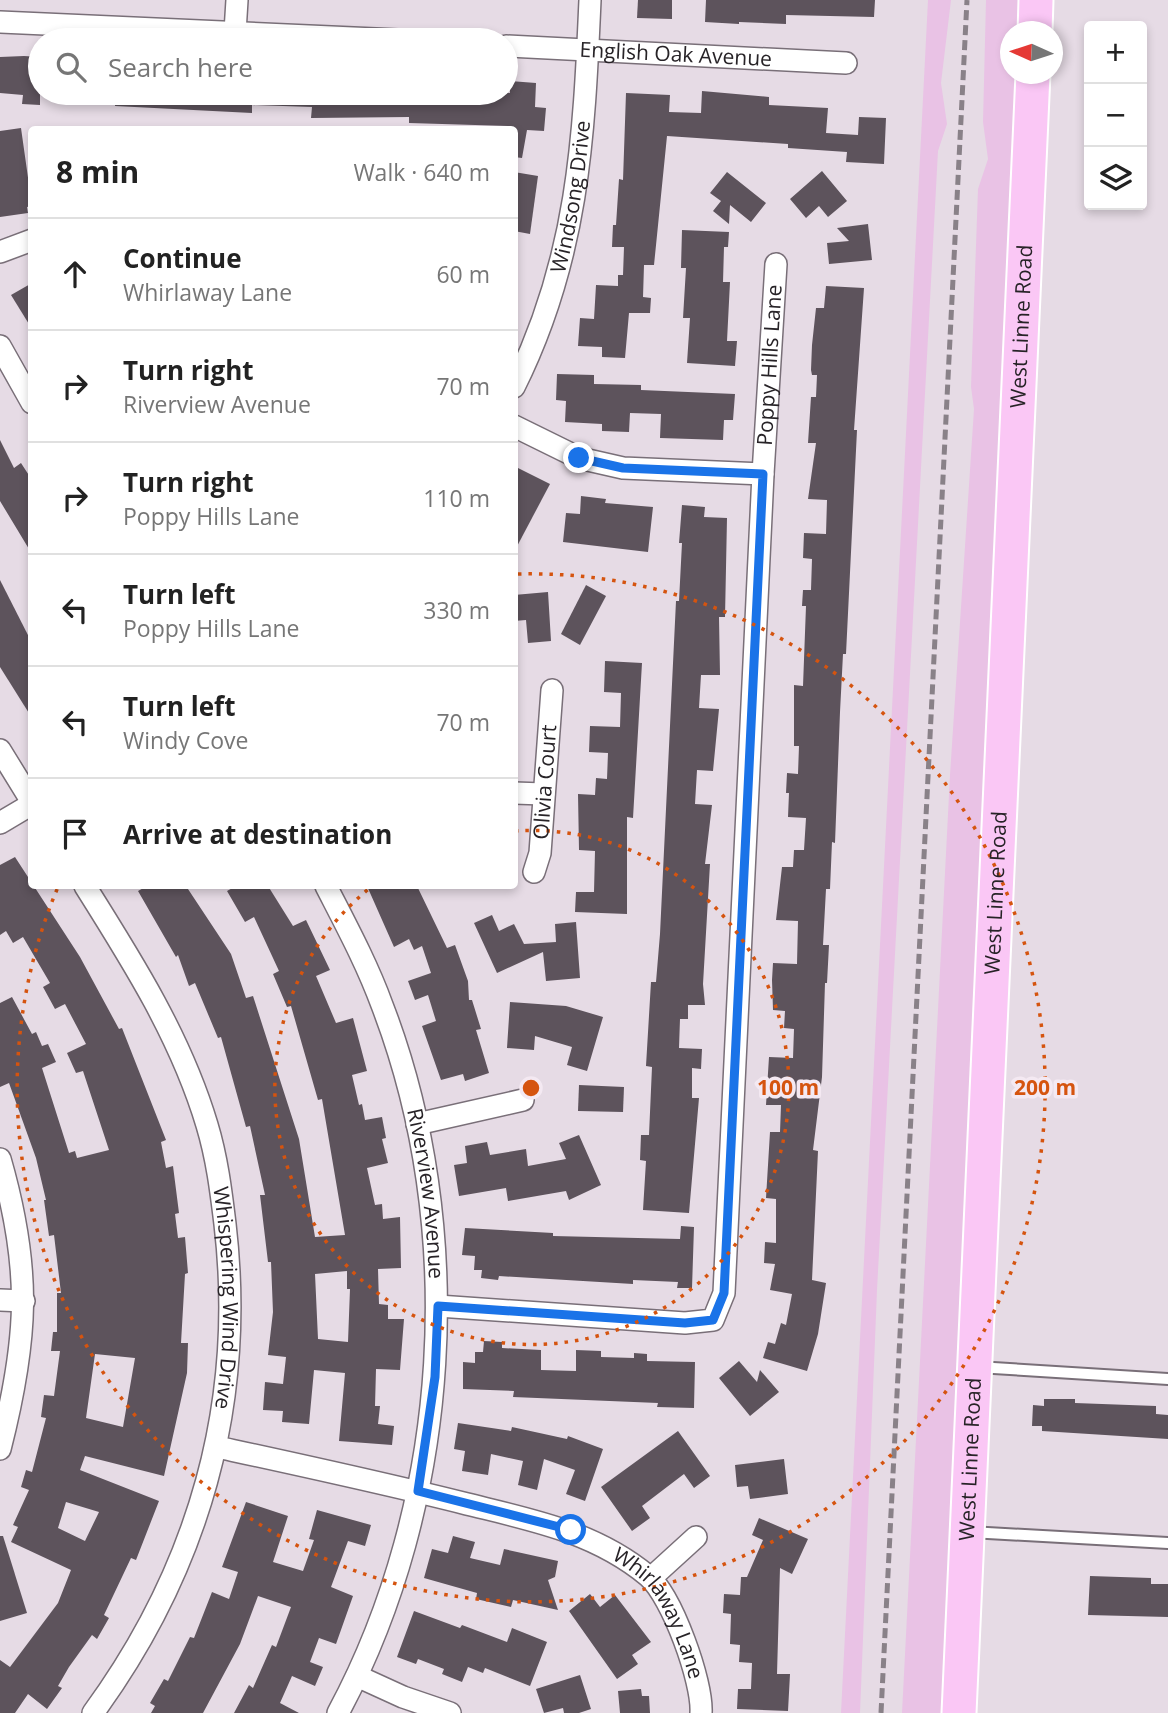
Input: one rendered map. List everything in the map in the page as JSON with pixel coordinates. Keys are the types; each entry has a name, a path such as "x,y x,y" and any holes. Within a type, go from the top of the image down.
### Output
{"main road":[{"path":"1035,21 1036,0"},
{"name":"West Linne Road","path":"959,1713 1033,84"}],"street":[{"path":"235,28 237,0"},
{"name":"Windsong Drive","path":"518,378 554,293 564,259 582,132 590,0"},
{"path":"0,22 141,28"},
{"name":"English Oak Avenue","path":"518,47 846,63"},
{"path":"0,252 28,242"},
{"name":"Poppy Hills Lane","path":"438,1306 685,1323 713,1320 724,1293 763,474 776,264"},
{"path":"0,346 28,396"},
{"path":"518,428 579,458 623,468 763,474"},
{"name":"Olivia Court","path":"534,872 540,853 552,690"},
{"path":"0,750 28,796"},
{"path":"518,793 544,794"},
{"path":"0,823 28,806"},
{"name":"Whispering Wind Drive","path":"87,889 148,985 207,1125 216,1161 230,1266 232,1334 227,1391 207,1486 176,1570 148,1628 93,1713"},
{"name":"Riverview Avenue","path":"327,889 383,1007 417,1124 435,1236 438,1306 435,1377 418,1491 403,1551 357,1676 338,1713"},
{"path":"417,1124 523,1100"},
{"path":"0,1159 13,1204 24,1301 16,1384 0,1449"},
{"path":"0,1300 24,1301"},
{"name":"Whirlaway Lane","path":"217,1447 418,1491 571,1530 606,1546 651,1578 669,1607 696,1670 701,1713"},
{"path":"651,1578 696,1537"},
{"path":"357,1676 403,1697 450,1713"}],"lane":[{"path":"975,1367 1168,1379"},
{"path":"967,1532 1168,1543"}],"shaded area":[{"path":"928,0 951,0 941,83 947,124 938,151 877,1290 860,1713 841,1713"},
{"path":"986,0 1027,0 1026,21 1000,21 1000,84 1024,84 950,1713 902,1713 950,775 974,409 971,387 978,189 988,159 983,122"}],"building":[{"path":"638,0 672,0 672,19 637,18"},
{"path":"706,0 875,0 874,17 786,15 786,24 739,24 705,22"},
{"path":"28,56 28,104 22,104 23,95 0,93 0,57"},
{"path":"518,82 536,83 535,107 546,108 544,131 527,130 522,158 518,158 518,126 409,123 409,117 311,118 312,107 252,105 518,105"},
{"path":"702,91 769,97 769,105 828,108 826,133 858,135 859,117 886,118 884,164 846,162 847,152 788,148 788,144 667,136 654,265 644,265 643,297 651,298 650,313 629,313 625,358 602,357 602,347 578,346 580,318 594,319 596,285 618,286 618,275 623,275 624,247 612,247 619,179 623,180 626,93 670,95 669,112 701,113"},
{"path":"252,105 252,113 115,106"},
{"path":"21,128 28,178 28,213 0,217 0,131"},
{"path":"822,171 847,201 828,217 819,206 806,218 790,199"},
{"path":"727,172 766,203 751,222 730,205 729,224 713,211 721,201 710,193"},
{"path":"518,173 538,176 530,234 518,232"},
{"path":"868,224 872,260 829,264 827,243 849,241 837,228"},
{"path":"682,230 729,232 728,247 724,247 723,282 730,282 727,341 737,341 735,366 687,363 690,318 683,318 686,268 681,268"},
{"path":"28,285 28,323 11,295"},
{"path":"826,286 864,288 854,430 857,430 835,843 832,842 830,889 826,889 823,945 829,945 822,1077 813,1150 818,1151 812,1280 826,1283 818,1334 807,1371 763,1358 768,1342 775,1344 781,1323 786,1325 792,1294 770,1290 775,1264 764,1263 765,1242 776,1243 776,1199 766,1198 770,1132 780,1132 781,1105 766,1105 769,1057 793,1058 794,1029 784,1028 785,1011 773,1010 772,980 773,963 797,964 798,921 776,920 782,867 793,867 794,850 804,850 806,818 788,817 789,793 786,793 787,773 798,774 799,746 794,746 794,685 803,686 806,606 802,606 803,590 811,590 812,559 803,558 804,533 826,534 827,500 808,499 816,443 808,443 811,397 816,397 817,375 812,375 811,370 816,308 824,308"},
{"path":"557,374 594,375 594,384 641,385 641,390 735,394 733,420 724,420 723,440 660,438 661,414 630,413 629,432 602,431 602,424 565,422 566,401 556,400"},
{"path":"0,440 14,468 21,463 28,474 28,547 0,501"},
{"path":"518,468 550,484 518,544"},
{"path":"581,496 606,499 605,503 653,507 648,552 563,542 566,513 580,514"},
{"path":"682,505 705,507 704,517 727,518 725,617 719,617 720,675 701,675 699,708 719,709 713,771 697,770 695,804 712,805 705,864 710,864 703,984 705,1005 688,1005 688,1019 680,1019 679,1048 702,1049 701,1069 692,1068 692,1098 699,1098 689,1213 643,1210 646,1161 640,1160 641,1135 649,1135 652,1067 646,1066 651,982 656,982 660,934"},
{"path":"0,580 28,635 28,712 0,667"},
{"path":"586,585 606,596 580,645 561,634"},
{"path":"548,592 551,641 528,643 526,620 518,621 518,595"},
{"path":"605,661 642,663 633,818 627,817 627,914 575,912 576,892 594,892 595,851 579,850 578,794 595,795 596,778 607,779 608,753 589,752 590,726 620,727 621,693 604,692"},
{"path":"15,857 28,877 28,889 36,889 80,957 119,1029 122,1028 166,1140 161,1142 166,1168 173,1166 179,1213 175,1214 178,1238 185,1237 188,1273 185,1274 181,1343 188,1343 187,1373 164,1476 85,1456 80,1470 159,1501 136,1560 131,1558 104,1615 109,1618 97,1639 92,1635 69,1667 58,1686 62,1688 47,1709 28,1694 15,1713 0,1713 0,1660 10,1667 58,1603 71,1570 11,1542 18,1527 13,1525 29,1490 21,1487 26,1470 32,1472 46,1418 41,1417 44,1395 54,1396 60,1351 51,1351 53,1332 57,1332 57,1293 61,1293 54,1235 49,1236 46,1200 36,1158 9,1083 0,1087 0,1003 12,997 32,1034 36,1032 42,1046 48,1044 56,1062 42,1068 69,1153 75,1151 77,1158 109,1150 83,1071 76,1073 67,1053 86,1044 65,1004 55,1009 43,987 50,983 23,937 13,943 6,931 0,935 0,865","holes":["95,1354 135,1358 123,1427 86,1418","66,1502 99,1512 85,1541 58,1528"]},
{"path":"142,889 188,889 231,954 246,998 253,996 299,1139 315,1237 345,1235 322,1099 318,1100 291,1006 287,1007 273,974 279,971 254,917 245,922 227,891 270,889 293,926 306,920 330,970 316,976 336,1023 353,1018 367,1071 352,1075 359,1105 362,1104 365,1120 382,1117 386,1138 382,1139 388,1163 367,1168 375,1205 382,1204 383,1219 400,1217 401,1268 378,1269 379,1304 388,1305 388,1319 404,1319 400,1370 376,1369 375,1406 380,1406 378,1424 394,1426 392,1445 339,1441 345,1373 314,1370 309,1424 282,1422 283,1411 263,1410 265,1382 283,1384 286,1357 268,1355 273,1312 271,1262 268,1262 260,1195 265,1195 250,1126 246,1127 221,1037 218,1038 195,983 189,986 178,955 176,957 138,891","holes":["347,1271 347,1289 350,1289 348,1342 318,1339 315,1274"]},
{"path":"368,889 418,889 447,948 455,945 468,981 469,1000 472,1000 481,1029 476,1030 489,1073 465,1081 463,1074 441,1080 422,1026 436,1021 428,995 415,1000 408,981 431,973 422,946 414,950 409,939 394,947"},
{"path":"492,915 499,931 514,924 524,944 556,942 555,924 576,922 580,978 546,981 543,952 497,973 474,923"},
{"path":"510,1002 566,1006 603,1017 587,1071 567,1065 572,1047 535,1036 534,1050 507,1048"},
{"path":"579,1085 624,1087 623,1112 578,1111"},
{"path":"579,1135 601,1185 569,1200 566,1191 508,1201 506,1188 459,1196 454,1165 467,1163 465,1146 487,1142 490,1155 526,1149 528,1166 566,1159 559,1143"},
{"path":"681,1226 694,1227 692,1288 677,1288 678,1282 633,1280 633,1284 499,1276 498,1280 481,1278 482,1270 474,1270 475,1256 462,1255 465,1228 553,1233 553,1236 680,1239"},
{"path":"484,1341 502,1342 502,1348 541,1350 541,1370 576,1371 576,1350 601,1351 601,1357 634,1358 634,1353 647,1354 647,1361 695,1362 694,1408 657,1407 658,1403 513,1397 514,1391 463,1389 463,1362 475,1363 475,1352 483,1352"},
{"path":"739,1361 757,1382 760,1370 779,1392 750,1416 719,1378"},
{"path":"1044,1399 1156,1406 1156,1414 1168,1415 1168,1439 1042,1431 1042,1426 1032,1426 1033,1405 1044,1406"},
{"path":"458,1423 511,1431 512,1427 567,1439 568,1436 603,1449 585,1501 566,1494 575,1470 544,1459 537,1490 518,1485 523,1461 491,1454 488,1475 462,1471 465,1451 454,1449"},
{"path":"678,1431 710,1476 694,1488 684,1474 642,1506 650,1518 632,1531 601,1487"},
{"path":"784,1459 788,1494 750,1499 748,1486 737,1487 735,1465"},
{"path":"246,1502 288,1516 273,1562 303,1571 314,1540 309,1539 317,1510 371,1525 365,1546 348,1541 331,1587 353,1596 336,1644 319,1638 310,1662 323,1667 315,1686 292,1676 280,1703 299,1713 234,1713 249,1685 253,1688 272,1645 276,1647 291,1607 258,1596 240,1644 203,1713 151,1713 155,1706 150,1703 164,1679 168,1681 190,1637 194,1638 212,1592 229,1599 238,1572 222,1567"},
{"path":"759,1518 808,1539 792,1574 780,1568 777,1674 790,1674 788,1711 737,1709 738,1689 751,1689 752,1663 739,1662 740,1645 730,1644 731,1614 723,1613 724,1594 740,1595 741,1577 747,1577 763,1540 752,1535"},
{"path":"0,1536 3,1536 27,1613 0,1621"},
{"path":"453,1536 475,1542 470,1558 500,1565 504,1549 558,1561 555,1577 548,1580 558,1610 513,1600 511,1607 476,1599 477,1593 424,1578 432,1549 448,1553"},
{"path":"1090,1576 1151,1578 1151,1584 1168,1584 1168,1617 1088,1615"},
{"path":"590,1594 600,1607 615,1595 651,1642 632,1655 638,1664 617,1679 569,1611"},
{"path":"414,1611 507,1642 512,1628 547,1642 530,1686 485,1668 483,1673 468,1667 462,1682 442,1674 444,1669 418,1659 416,1664 397,1657"},
{"path":"580,1675 591,1709 579,1713 564,1713 563,1708 544,1713 536,1689"},
{"path":"641,1689 642,1696 649,1696 650,1713 620,1713 618,1691"}],"railway":[{"path":"881,1713 967,0"}],"route":[{"path":"571,1530 418,1491 435,1377 438,1306 685,1323 713,1320 724,1293 763,474 623,468 579,458"}]}
